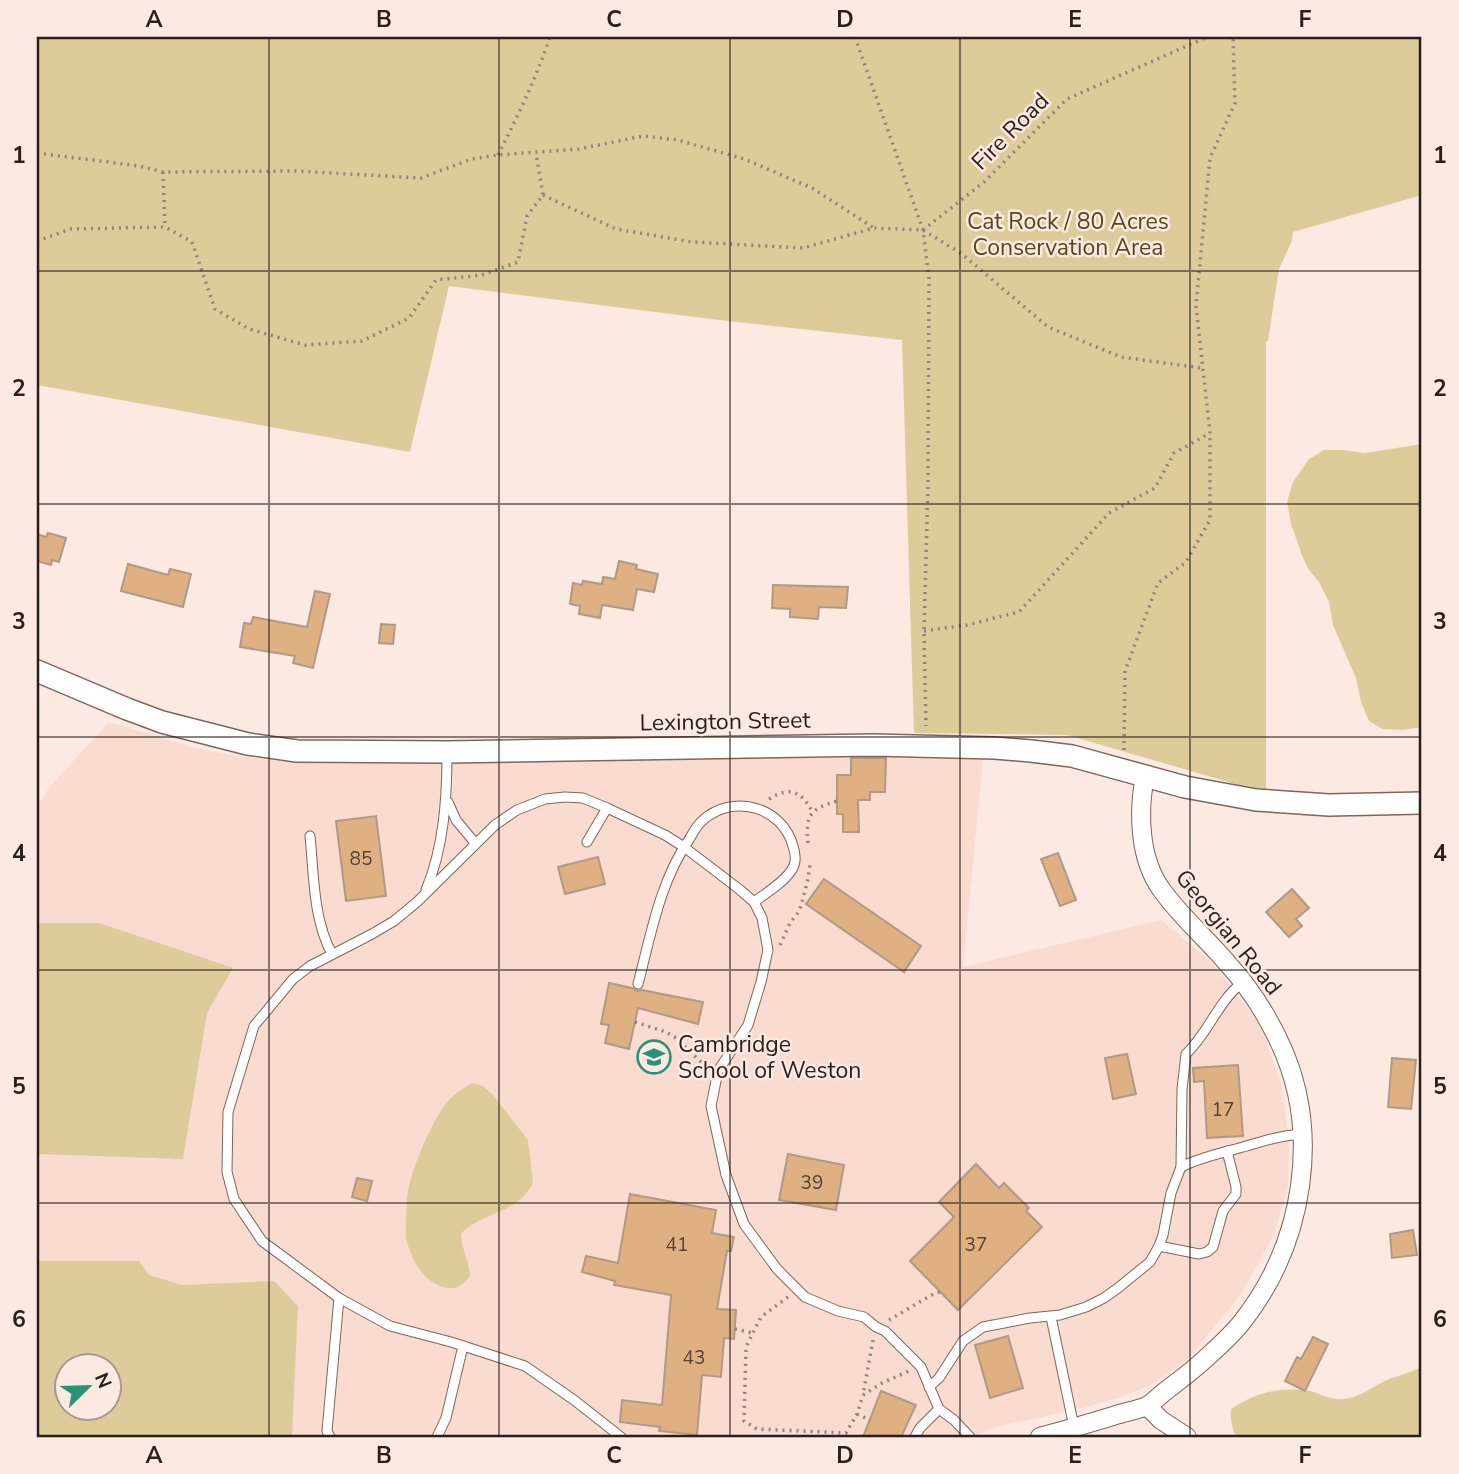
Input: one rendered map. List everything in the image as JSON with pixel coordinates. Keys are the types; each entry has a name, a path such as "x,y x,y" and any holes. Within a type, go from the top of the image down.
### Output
{"street":[{"name":"Lexington Street","path":"37,671 143,715 181,727 248,744 297,751 447,752 873,745 995,748 1085,759 1204,791 1265,801 1329,805 1422,803"},
{"name":"Georgian Road","path":"1040,1437 1147,1406 1191,1372 1230,1336 1251,1310 1282,1256 1296,1212 1301,1179 1302,1134 1300,1111 1287,1062 1269,1023 1243,982 1172,904 1155,879 1143,834 1141,809 1145,776"},
{"path":"1147,1406 1161,1420 1187,1437"}],"lane":[{"path":"424,895 435,863 447,794 447,752"},
{"path":"447,794 452,814 475,843"},
{"path":"621,1437 525,1366 390,1326 339,1298 262,1241 234,1199 227,1172 228,1112 254,1026 293,979 310,965 394,920 509,814 545,799 583,798 665,835 754,902 762,918 768,950 748,1025 718,1071 711,1106 726,1175 744,1224 777,1269 806,1297 838,1311 864,1317 885,1331 921,1367 939,1409 970,1437"},
{"path":"638,984 665,883 701,821 714,812 746,806 764,810 784,825 790,836 796,861 791,872 754,902"},
{"path":"587,842 607,808"},
{"path":"310,836 318,916 322,933 332,954"},
{"path":"929,1387 939,1378 963,1341 983,1327 1051,1317 1086,1307 1104,1298 1150,1262 1163,1235 1171,1194 1181,1167 1182,1089 1186,1054 1197,1043 1226,998 1243,982"},
{"path":"1181,1167 1207,1156 1269,1138 1302,1134"},
{"path":"1159,1246 1195,1254 1210,1250 1223,1211 1234,1198 1236,1191 1227,1151"},
{"path":"330,1437 327,1431 339,1298"},
{"path":"1051,1317 1074,1427"},
{"path":"437,1437 446,1418 463,1346"},
{"path":"915,1437 939,1409"}],"path":[{"path":"498,155 522,109 550,37"},
{"path":"855,37 923,230 929,278 925,746"},
{"name":"Fire Road","path":"923,230 984,182 1067,99 1208,37"},
{"path":"1124,771 1125,671 1158,583 1186,562 1210,520 1210,433 1196,306 1210,158 1236,103 1233,37"},
{"path":"37,153 139,166 163,172 296,171 421,178 472,159 579,149 642,135 678,141 744,159 812,188 874,228"},
{"path":"37,241 71,229 165,228 192,242 215,309 249,329 305,345 362,341 408,318 436,279 482,275 519,262 527,216 543,195 536,153"},
{"path":"163,172 165,228"},
{"path":"543,195 616,229 692,243 803,248 874,228 923,230 962,254 1048,327 1121,357 1202,368"},
{"path":"924,631 967,625 1019,612 1109,513 1154,488 1174,453 1210,433"},
{"path":"764,810 765,804 773,796 795,792 801,795 812,811"},
{"path":"635,1022 666,1032 702,1063 718,1071"},
{"path":"799,1290 761,1317 746,1347 744,1421 757,1429 846,1433 857,1414 863,1395 876,1327 941,1292"},
{"path":"735,1329 753,1333"},
{"path":"863,1395 882,1383 921,1367"},
{"path":"857,1414 870,1420"}],"shaded area":[{"name":"Cambridge School of Weston","path":"109,722 191,747 284,762 343,764 851,757 983,760 963,967 1161,920 1212,963 1261,1026 1282,1088 1289,1140 1288,1187 1274,1235 1241,1294 1188,1359 1151,1385 1079,1409 995,1427 973,1437 37,1437 37,808 48,789"}],"green space":[{"name":"Cat Rock / 80 Acres Conservation Area","path":"37,37 1422,37 1422,195 1293,232 1292,241 1279,269 1266,341 1266,791 1067,735 914,733 902,340 449,286 410,452 37,385"},
{"path":"1422,444 1422,727 1382,729 1369,721 1361,702 1356,678 1333,625 1329,602 1303,558 1291,524 1287,502 1293,482 1309,459 1324,450 1365,453"},
{"path":"37,923 99,923 233,968 207,1013 183,1159 37,1154"},
{"path":"472,1083 483,1086 493,1095 528,1140 533,1182 527,1192 510,1207 478,1221 461,1234 470,1275 459,1287 452,1288 437,1285 430,1280 417,1266 411,1254 406,1236 407,1194 419,1156 437,1117 452,1097"},
{"path":"37,1261 139,1261 149,1275 182,1285 274,1281 298,1306 292,1437 37,1437"},
{"path":"1422,1366 1422,1437 1236,1437 1233,1430 1231,1409 1259,1395 1288,1389 1310,1391 1333,1398 1350,1398"}],"building":[{"path":"48,533 66,538 59,562 52,560 51,565 37,561 37,534 46,537"},
{"path":"619,561 637,565 636,569 658,574 654,592 637,589 633,610 602,605 600,618 579,614 580,606 570,604 573,583 582,585 583,581 602,584 603,577 615,579"},
{"path":"128,564 168,575 170,569 191,574 183,607 121,591"},
{"path":"773,585 848,587 846,608 819,607 818,619 790,617 790,609 772,608"},
{"path":"315,591 330,594 313,668 293,663 295,656 240,647 244,623 251,624 253,617 307,627"},
{"path":"381,624 395,625 393,644 379,643"},
{"path":"851,758 886,758 885,792 870,792 870,800 858,800 859,832 843,832 843,814 837,814 837,775 851,775"},
{"path":"376,816 386,896 346,901 336,821"},
{"path":"1058,853 1076,900 1060,906 1041,859"},
{"path":"598,857 605,884 565,894 558,867"},
{"path":"824,879 921,946 904,972 806,904"},
{"path":"1292,889 1309,908 1296,919 1302,926 1289,937 1266,912"},
{"path":"609,983 637,991 703,1002 698,1024 638,1008 629,1049 605,1043 609,1025 601,1024"},
{"path":"1127,1054 1136,1094 1113,1099 1105,1058"},
{"path":"1392,1058 1416,1060 1411,1109 1388,1107"},
{"path":"1238,1065 1243,1136 1207,1138 1204,1081 1194,1082 1193,1068"},
{"path":"788,1154 844,1165 836,1210 779,1200"},
{"path":"976,1164 999,1188 1004,1183 1029,1208 1026,1211 1042,1227 958,1310 910,1261 954,1217 939,1202"},
{"path":"357,1178 372,1181 367,1201 352,1197"},
{"path":"630,1194 716,1210 712,1233 734,1237 731,1251 727,1251 717,1309 736,1310 734,1339 724,1338 721,1377 702,1375 697,1435 659,1431 660,1427 620,1422 622,1400 662,1405 671,1295 614,1285 615,1281 582,1272 586,1256 618,1263"},
{"path":"1413,1230 1417,1255 1392,1258 1390,1234"},
{"path":"1008,1336 1023,1388 990,1398 975,1345"},
{"path":"1313,1337 1328,1344 1305,1391 1285,1381 1297,1357 1301,1359"},
{"path":"881,1391 916,1405 901,1437 863,1437"}],"place":[{"name":"Cambridge School of Weston","path":"654,1057"}]}
